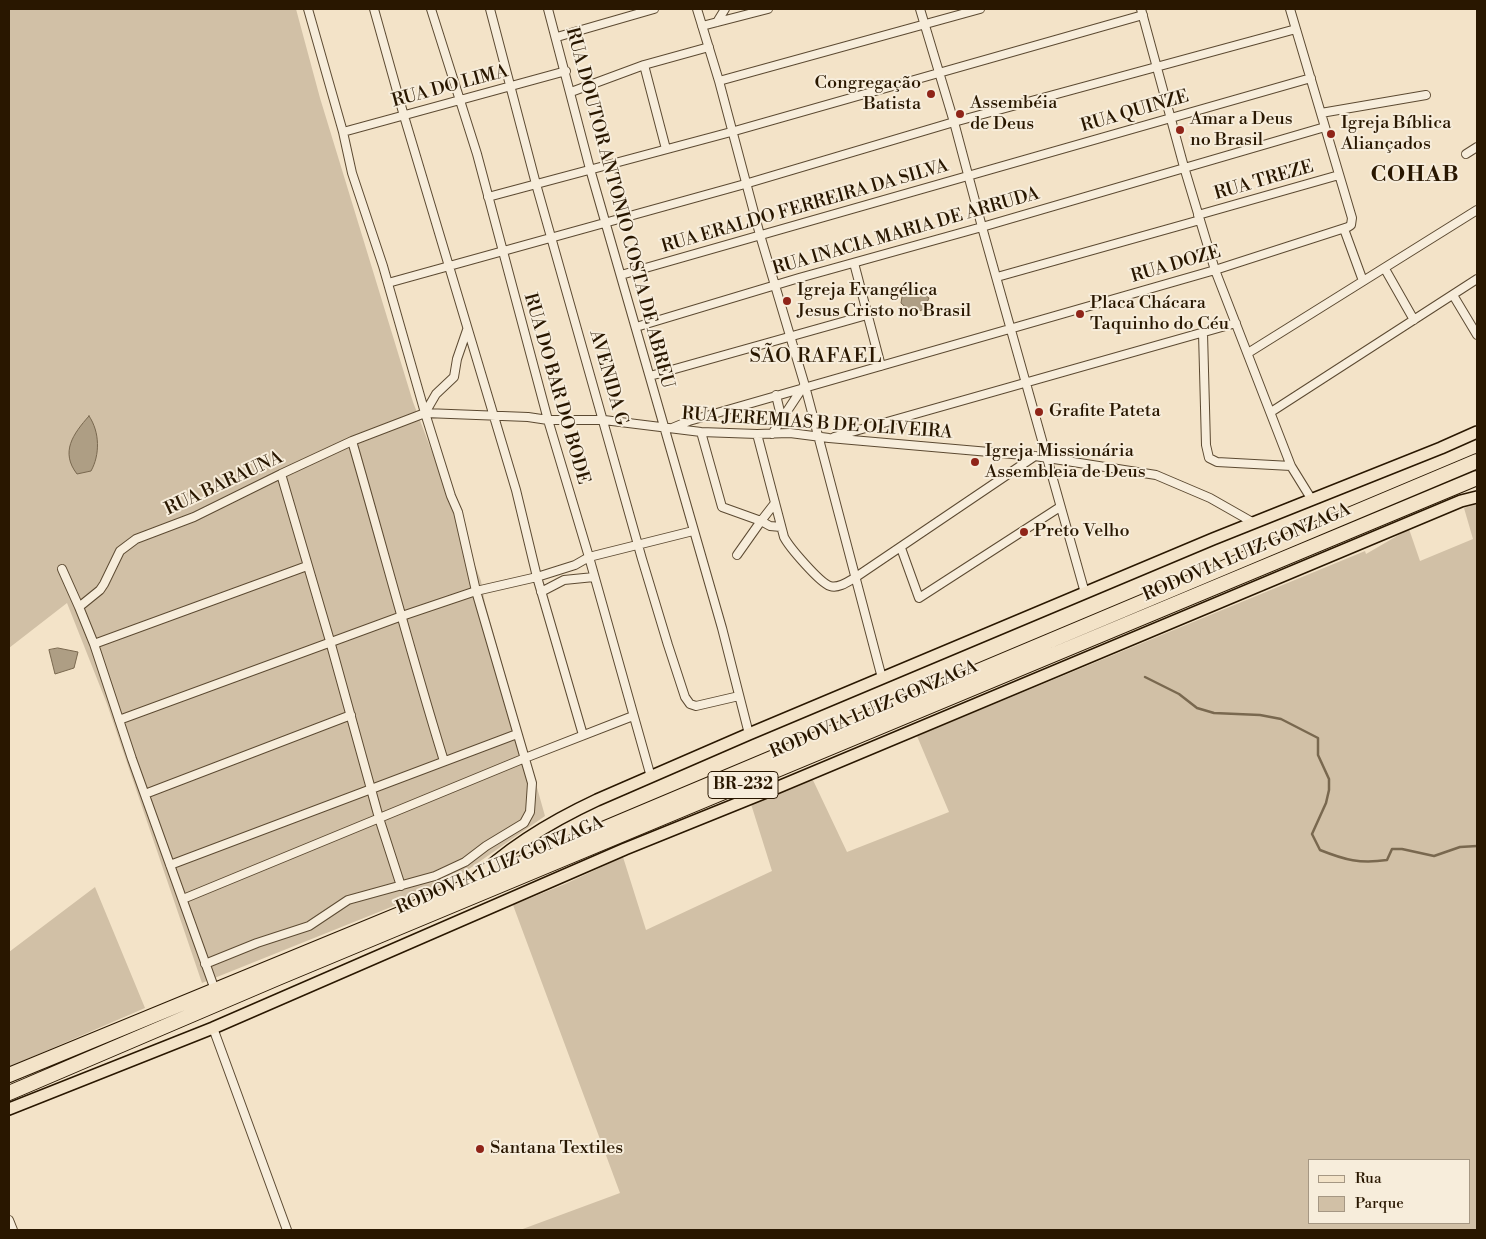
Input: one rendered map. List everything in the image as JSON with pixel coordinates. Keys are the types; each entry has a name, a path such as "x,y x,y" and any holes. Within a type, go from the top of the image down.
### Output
{"highway":[{"name":"RODOVIA LUIZ GONZAGA","path":"9,1076 470,885 1477,461"},
{"name":"RODOVIA LUIZ GONZAGA","path":"9,1093 278,978 1477,478"}],"main road":[{"name":"BR-232","path":"651,777 1085,592 1477,432"},
{"name":"BR-232","path":"9,1109 213,1028 625,849 776,788 1461,501 1477,497"},
{"path":"470,885 492,863 542,828 571,812 651,777"}],"street":[{"path":"204,964 257,943 304,928 348,900 435,876 466,862 486,846 524,824 530,812 532,783 516,734 476,591 458,512 425,413 388,283 352,173 343,132 308,9"},
{"path":"374,9 467,330 516,490 541,592 582,735"},
{"name":"RUA DO BAR DO BODE","path":"431,9 488,197 548,420 589,556 651,777"},
{"name":"AVENIDA G","path":"490,9 536,184 668,645 688,702 696,706 740,696"},
{"name":"RUA DOUTOR ANTONIO COSTA DE ABREU","path":"548,9 566,71 590,169 667,428 693,531 722,628 749,734"},
{"path":"557,37 654,9"},
{"path":"697,9 719,80 745,184 819,437 882,678"},
{"path":"717,22 725,9"},
{"path":"702,26 768,9"},
{"path":"920,9 954,122 1085,592"},
{"path":"719,80 980,9"},
{"path":"1290,9 1352,218 1350,225 1346,228 1363,281"},
{"path":"488,197 731,132 1142,12 1184,167 1215,270 1291,466 1312,500"},
{"path":"388,283 745,184 954,122 1296,29"},
{"path":"571,92 644,64 708,47"},
{"path":"644,64 666,149"},
{"name":"RUA DO LIMA","path":"343,132 566,71"},
{"name":"RUA QUINZE","path":"968,176 1311,78"},
{"path":"1321,113 1426,95"},
{"name":"RUA INACIA MARIA DE ARRUDA","path":"636,326 1325,127"},
{"path":"1466,154 1477,147"},
{"name":"RUA TREZE","path":"996,278 1339,175"},
{"name":"RUA ERALDO FERREIRA DA SILVA","path":"621,274 968,176"},
{"path":"1248,353 1477,210"},
{"name":"RUA DOZE","path":"667,428 776,395 1215,270 1346,228"},
{"path":"854,263 881,366"},
{"path":"1385,268 1414,320"},
{"path":"1271,412 1477,279"},
{"path":"1454,295 1477,335"},
{"path":"650,376 867,315"},
{"path":"829,438 1236,323"},
{"path":"425,413 436,394 454,377 457,359 467,330"},
{"path":"1203,333 1206,445 1209,458 1217,462 1291,466"},
{"path":"772,434 804,387"},
{"path":"776,395 782,420"},
{"name":"RUA JEREMIAS B DE OLIVEIRA","path":"425,413 528,417 548,420 604,420 701,432 790,433 1035,456 1156,475 1210,498 1254,523"},
{"name":"RUA BARAUNA","path":"78,607 100,590 120,551 136,539 194,516 352,441 425,413"},
{"path":"701,432 722,507 770,526 781,527"},
{"path":"757,434 784,537 792,550 829,586 840,586 856,577 1035,456"},
{"path":"352,441 420,685 444,761"},
{"path":"281,474 379,818 401,886"},
{"path":"737,555 775,503"},
{"path":"901,548 919,598 1060,507"},
{"path":"120,720 330,641 476,591 537,577 580,563 589,556 693,531"},
{"path":"94,644 307,566"},
{"path":"62,569 94,644 183,898 204,964 215,990"},
{"path":"541,592 564,580 594,577"},
{"path":"145,794 351,715"},
{"path":"183,898 525,758 633,716"},
{"path":"170,865 516,734"},
{"path":"213,1028 287,1230"},
{"path":"9,1220 13,1230"}],"green space":[{"path":"9,9 296,9 320,98 413,402 481,581 485,603 545,816 446,885 202,983 107,704 67,603 9,648"},
{"path":"1477,504 1477,1230 520,1230 620,1193 513,905 565,884 623,857 646,930 772,871 751,804 812,778 847,852 949,812 917,736 1365,551 1366,554 1409,529 1420,561 1473,539 1464,508"},
{"path":"95,887 145,1008 9,1067 9,952"}],"shaded area":[{"path":"910,285 929,298 924,309 913,314 901,303 902,297"},
{"path":"89,416 97,436 96,458 91,471 77,474 69,458 69,451 74,436"},
{"path":"58,648 78,652 74,668 55,674 49,650"}],"waterway":[{"path":"1145,677 1179,694 1197,708 1214,713 1260,715 1281,719 1318,738 1318,755 1329,779 1326,803 1312,834 1320,850 1345,859 1369,862 1387,860 1392,849 1402,849 1434,856 1460,847 1477,846"}],"place":[{"name":"Congregação Batista","path":"931,94"},
{"name":"Assembéia de Deus","path":"960,114"},
{"name":"Amar a Deus no Brasil","path":"1180,130"},
{"name":"Igreja Bíblica Aliançados","path":"1331,134"},
{"name":"Igreja Evangélica Jesus Cristo no Brasil","path":"787,301"},
{"name":"Placa Chácara Taquinho do Céu","path":"1080,314"},
{"name":"Grafite Pateta","path":"1039,412"},
{"name":"Igreja Missionária Assembleia de Deus","path":"975,462"},
{"name":"Preto Velho","path":"1024,532"},
{"name":"Santana Textiles","path":"480,1149"}],"district":[{"name":"COHAB","path":"1415,176"},
{"name":"SÃO RAFAEL","path":"816,357"}]}
